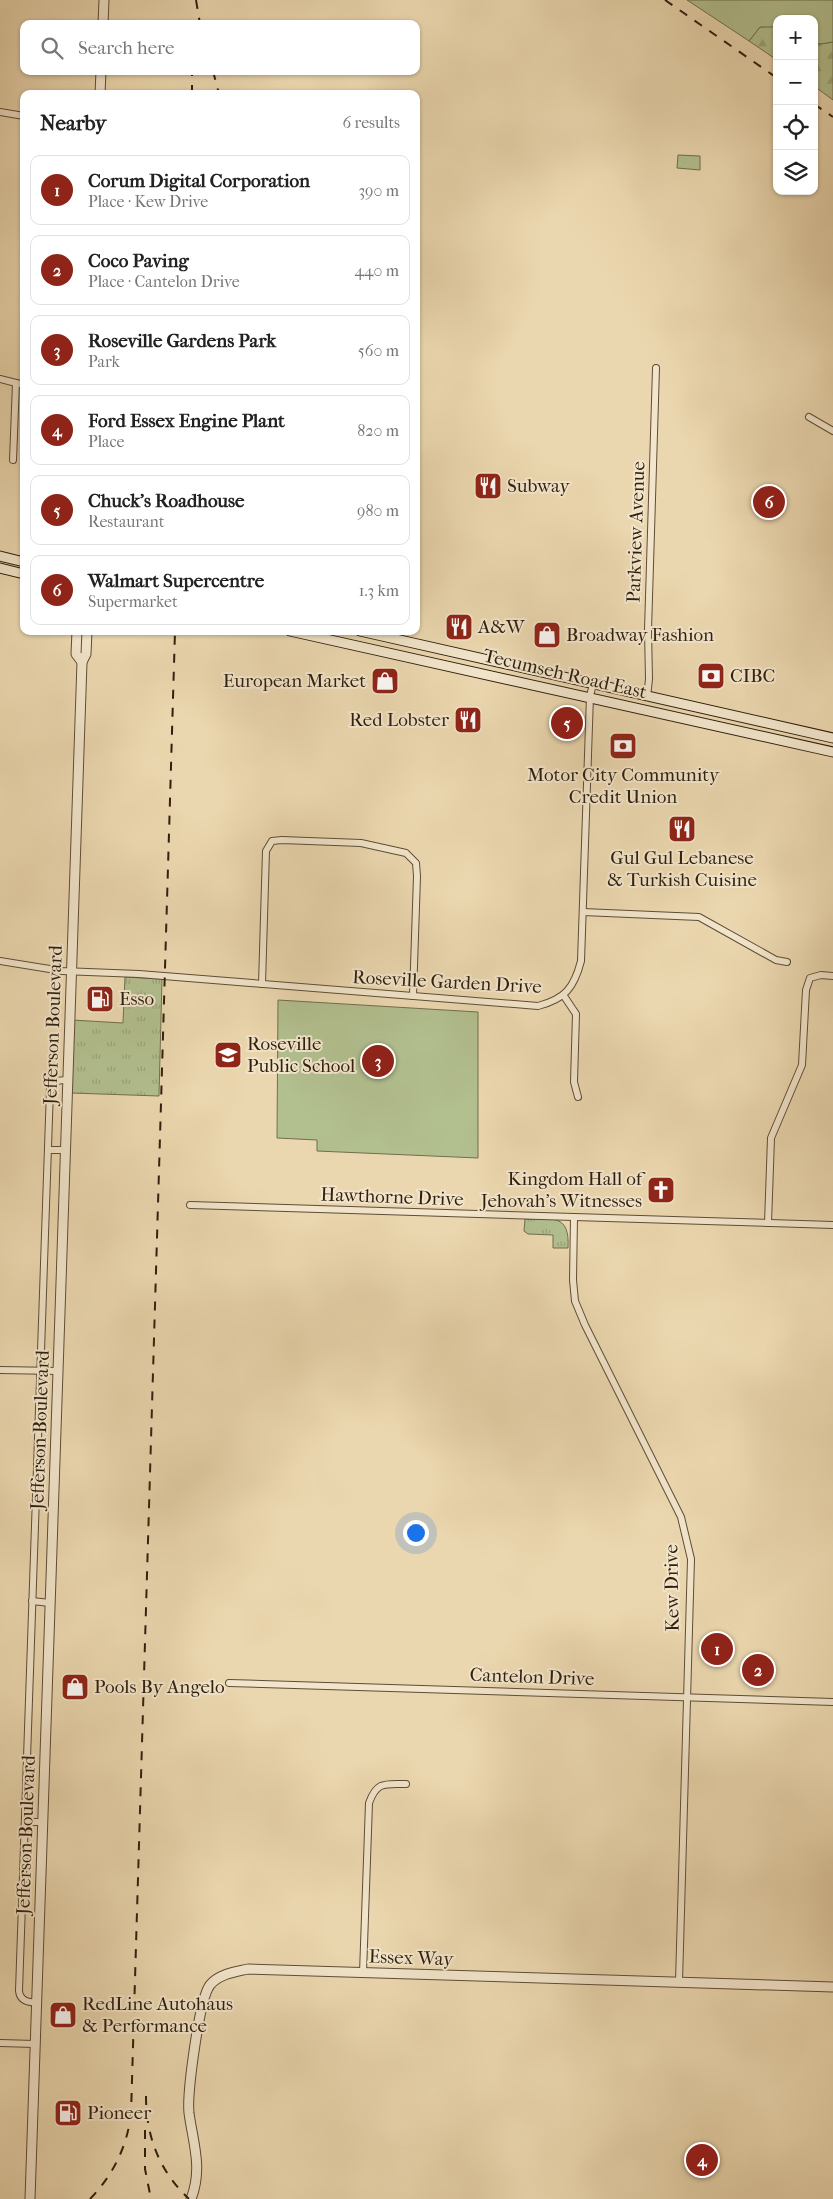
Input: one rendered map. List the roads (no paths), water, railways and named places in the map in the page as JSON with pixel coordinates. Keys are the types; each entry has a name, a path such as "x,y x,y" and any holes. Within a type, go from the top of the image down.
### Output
{"street":[{"path":"103,20 104,0"},
{"path":"100,90 101,75"},
{"path":"0,112 20,115"},
{"name":"Parkview Avenue","path":"647,697 649,679 648,630 656,368"},
{"path":"0,379 20,384"},
{"path":"13,460 16,383"},
{"path":"808,417 833,431"},
{"path":"0,556 20,561"},
{"path":"0,568 20,573"},
{"name":"Jefferson Boulevard","path":"77,635 76,654 82,662"},
{"name":"Jefferson Boulevard","path":"30,2199 82,662 86,654 87,635"},
{"name":"Tecumseh Road East","path":"308,635 590,696 833,752"},
{"name":"Tecumseh Road East","path":"378,635 833,738"},
{"name":"Roseville Garden Drive","path":"0,961 71,971 139,974 538,1006 552,1003 564,996 576,980 581,961 590,696 593,684"},
{"path":"262,984 266,851 272,841 361,843 406,853 416,864 413,996"},
{"path":"583,912 699,917 776,960 787,962"},
{"path":"768,1223 771,1138 802,1065 806,990 810,978 821,975 833,976"},
{"path":"564,996 576,1014 574,1082 578,1097"},
{"path":"37,2003 24,2001 19,1991 50,1089 53,1083 59,1080 67,1080"},
{"path":"48,1150 65,1150"},
{"name":"Hawthorne Drive","path":"190,1205 833,1226"},
{"name":"Kew Drive","path":"574,1217 572,1257 575,1301 585,1325 681,1517 690,1559 679,1982"},
{"path":"0,1370 58,1371"},
{"path":"32,1601 50,1603"},
{"name":"Cantelon Drive","path":"229,1683 833,1702"},
{"path":"363,1973 369,1803 374,1790 382,1784 406,1784"},
{"path":"25,1822 43,1822"},
{"name":"Essex Way","path":"191,2199 195,2188 198,2161 189,2112 189,2092 203,2003 210,1985 226,1974 248,1970 833,1987"},
{"path":"0,2043 35,2044"}],"railway":[{"path":"196,0 199,20"},
{"path":"665,0 773,75"},
{"path":"192,75 192,90"},
{"path":"214,75 218,90"},
{"path":"815,105 833,117"},
{"path":"90,2199 106,2180 118,2160 126,2138 131,2114 175,635"},
{"path":"146,2096 148,2125 156,2152 170,2177 189,2199"},
{"path":"145,2130 145,2169 151,2199"}],"place":[{"name":"Subway","path":"488,486"},
{"name":"Walmart Supercentre","path":"769,502"},
{"name":"A&W","path":"459,627"},
{"name":"Broadway Fashion","path":"547,635"},
{"name":"CIBC","path":"711,676"},
{"name":"European Market","path":"385,681"},
{"name":"Red Lobster","path":"468,720"},
{"name":"Chuck's Roadhouse","path":"567,723"},
{"name":"Motor City Community Credit Union","path":"623,746"},
{"name":"Gul Gul Lebanese & Turkish Cuisine","path":"682,829"},
{"name":"Esso","path":"100,999"},
{"name":"Roseville Public School","path":"228,1055"},
{"name":"Roseville Gardens Park","path":"378,1061"},
{"name":"Kingdom Hall of Jehovah's Witnesses","path":"661,1190"},
{"name":"Corum Digital Corporation","path":"717,1649"},
{"name":"Coco Paving","path":"758,1670"},
{"name":"Pools By Angelo","path":"75,1687"},
{"name":"RedLine Autohaus & Performance","path":"63,2015"},
{"name":"Pioneer","path":"68,2113"},
{"name":"Ford Essex Engine Plant","path":"702,2160"}]}
